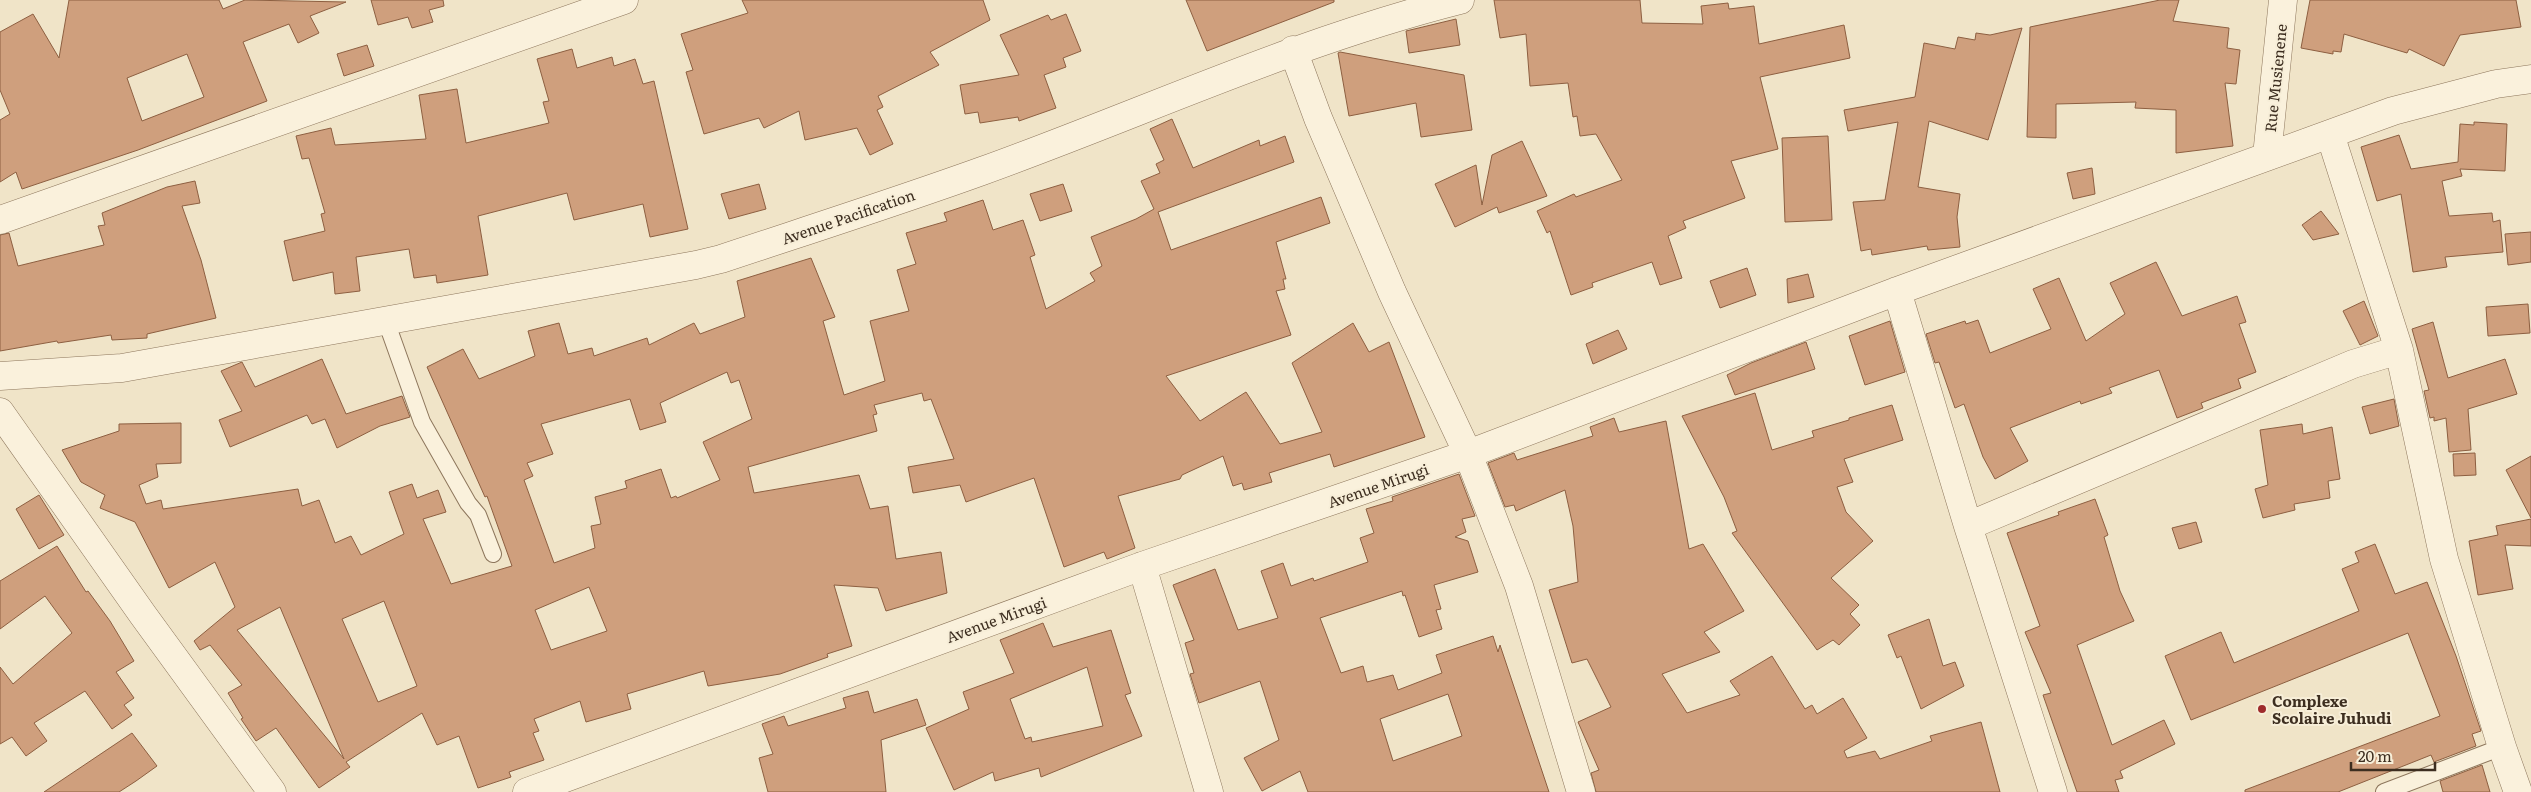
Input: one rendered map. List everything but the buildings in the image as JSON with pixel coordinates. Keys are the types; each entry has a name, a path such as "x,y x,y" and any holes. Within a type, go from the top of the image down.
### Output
{"street":[{"path":"0,220 624,0"},
{"name":"Avenue Pacification","path":"0,376 122,368 696,266 982,171 1293,50 1387,9 1460,0"},
{"name":"Rue Musienene","path":"2267,156 2283,0"},
{"path":"1293,50 1318,118 1392,292 1468,454 1519,586 1581,792"},
{"name":"Avenue Mirugi","path":"527,792 1142,566 1468,454 1897,291 2392,111 2496,84 2531,78"},
{"path":"2330,134 2400,350 2444,559 2502,747 2518,792"},
{"path":"1897,291 1968,526 2053,792"},
{"path":"1968,526 2353,364 2400,350"},
{"path":"0,412 143,615 272,792"},
{"path":"1142,566 1209,792"}],"lane":[{"path":"386,320 422,422 468,503 478,515 492,554"},
{"path":"2384,792 2502,747"}],"place":[{"name":"Complexe Scolaire Juhudi","path":"2262,709"}]}
